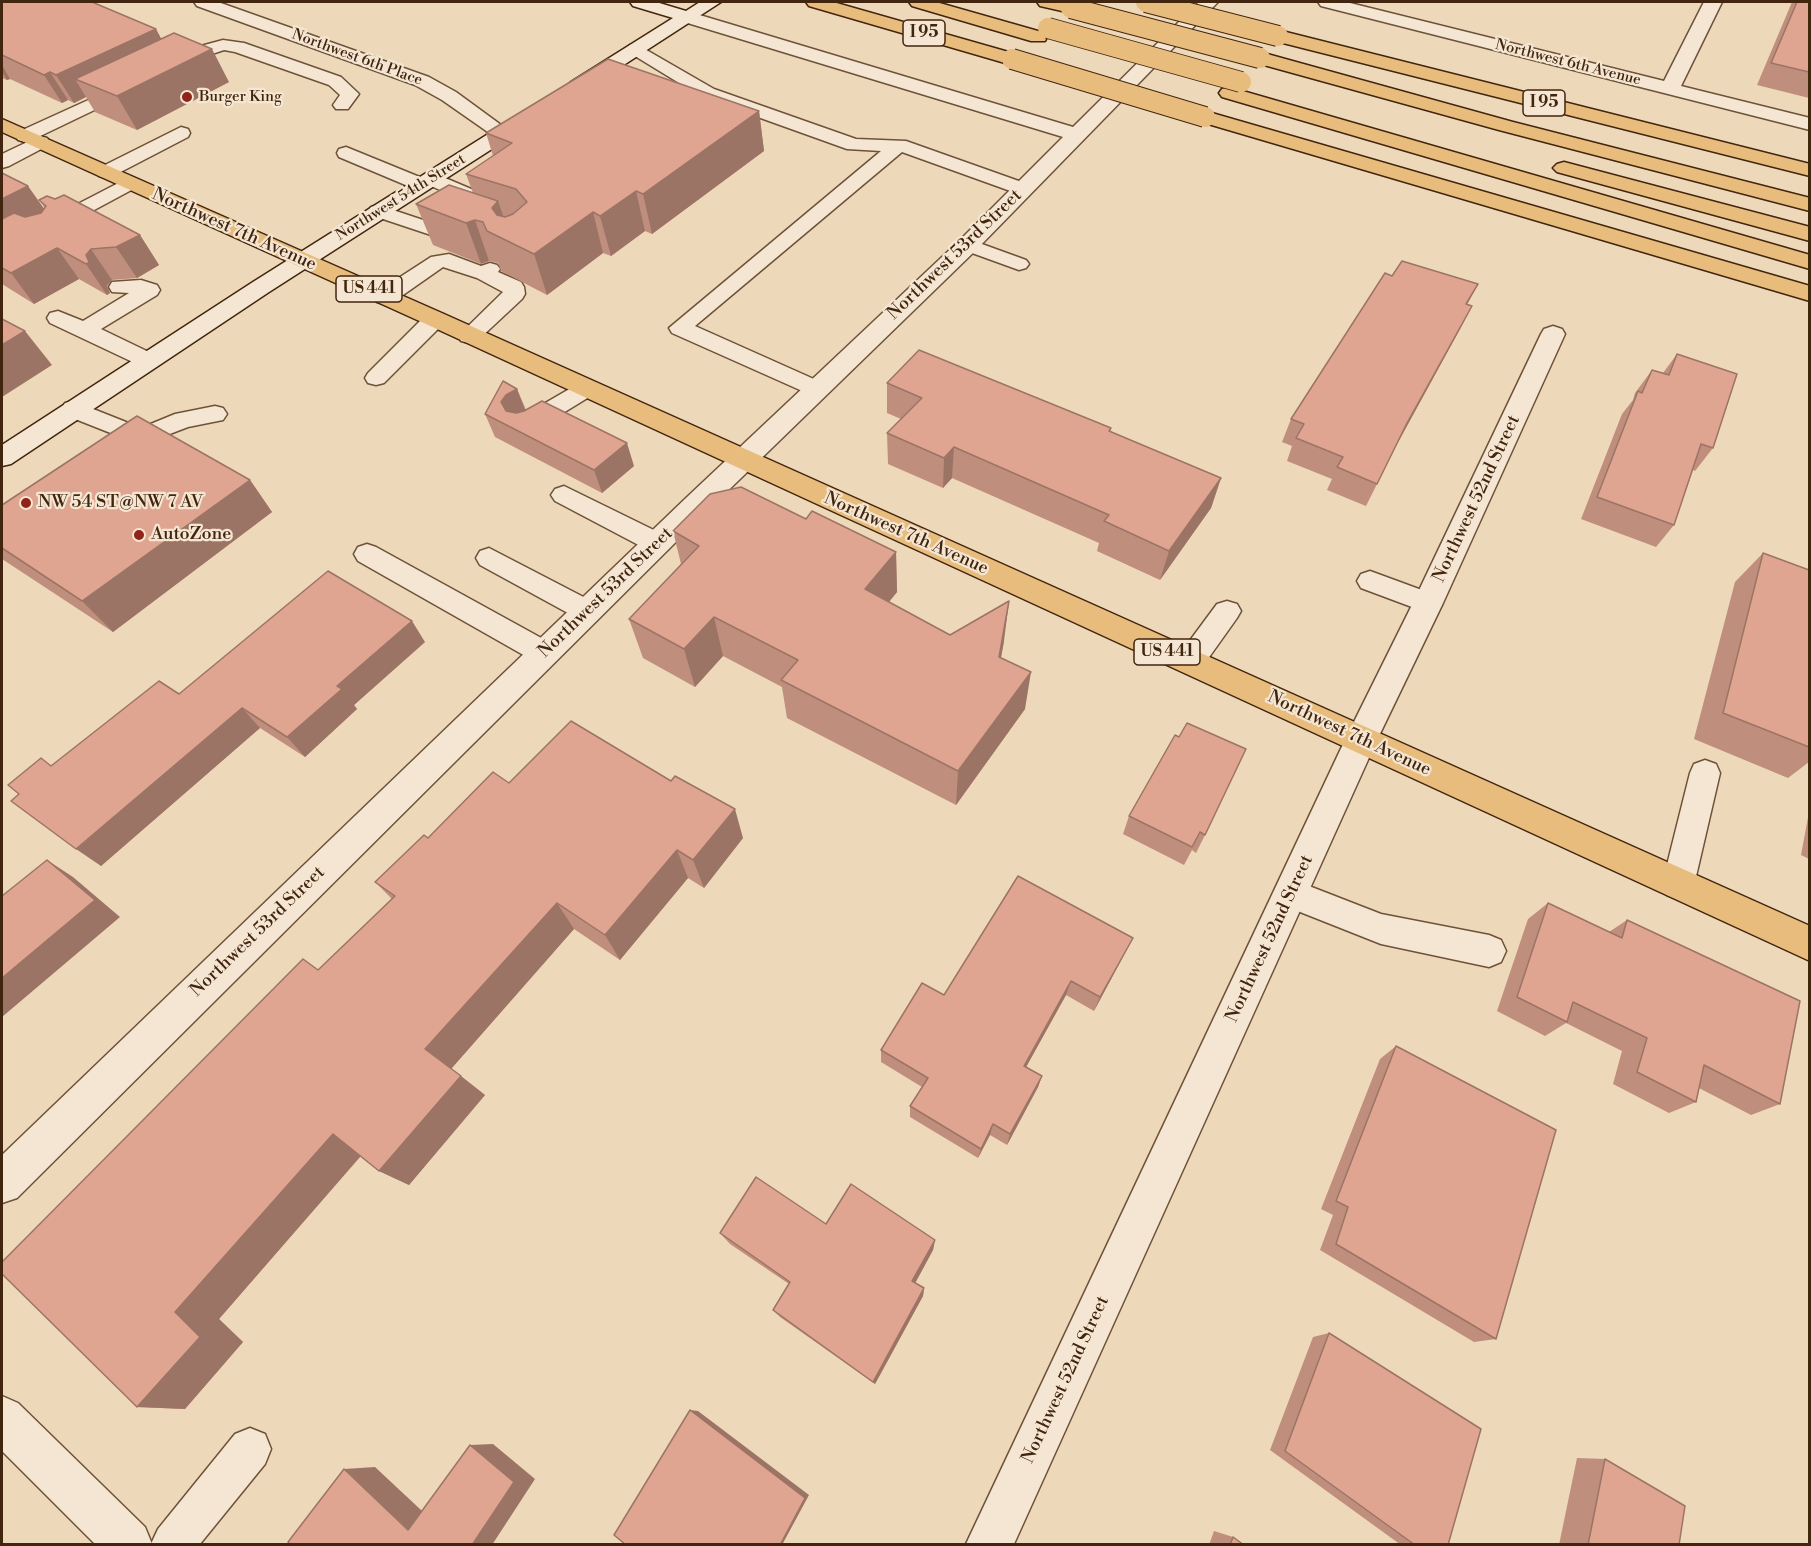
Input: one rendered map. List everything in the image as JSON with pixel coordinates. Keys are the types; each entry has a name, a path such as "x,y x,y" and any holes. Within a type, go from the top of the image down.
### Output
{"main road":[{"name":"I 95","path":"814,2 1809,294"},
{"path":"918,2 1043,32"},
{"path":"949,2 1809,262"},
{"path":"1046,2 1809,205"},
{"name":"I 95","path":"1146,2 1809,170"},
{"path":"1235,87 1502,152"},
{"name":"Northwest 7th Avenue","path":"2,126 435,319 1809,944"},
{"path":"1548,164 1809,234"},
{"path":"1782,198 1809,211"}],"street":[{"name":"Northwest 6th Place","path":"203,2 422,81 449,96 502,134"},
{"path":"639,2 1077,135"},
{"path":"557,99 712,2"},
{"name":"Northwest 53rd Street","path":"2,1183 742,460 968,245 1209,2"},
{"name":"Northwest 6th Avenue","path":"1328,2 1809,124"},
{"path":"1670,88 1713,2"},
{"name":"Northwest 54th Street","path":"2,457 147,360 539,110"},
{"path":"2,162 32,139"},
{"name":"Northwest 52nd Street","path":"990,1545 1360,740 1428,603 1553,334"},
{"path":"2,1419 128,1545"}],"lane":[{"path":"161,70 203,51 224,45 238,47 335,81 350,93 342,105"},
{"path":"636,50 708,93 854,145 899,145 1023,189"},
{"path":"32,139 140,81"},
{"path":"585,81 619,85"},
{"path":"663,89 708,93"},
{"path":"106,172 181,133"},
{"path":"817,389 680,328 899,145"},
{"path":"346,153 476,198 478,204 448,224 431,229 378,211"},
{"path":"52,240 36,233 130,183"},
{"path":"460,216 480,222"},
{"path":"968,245 1019,264"},
{"path":"385,297 438,261 449,260 487,272 513,287 514,294 469,336"},
{"path":"84,330 149,290 135,282"},
{"path":"58,318 147,360"},
{"path":"376,378 435,319"},
{"path":"524,426 586,389"},
{"path":"73,409 141,438 183,420 215,414"},
{"path":"564,495 657,543"},
{"path":"367,555 544,653"},
{"path":"489,558 587,611"},
{"path":"1370,581 1428,603"},
{"path":"1190,662 1227,611"},
{"path":"1678,885 1704,774"},
{"path":"1291,894 1381,929 1489,951"},
{"path":"173,1545 250,1449"}],"building":[{"path":"2,2 92,2 156,29 56,75 50,72 44,75 2,55"},
{"path":"1797,2 1809,2 1809,72 1771,63"},
{"path":"174,33 212,49 117,96 75,79"},
{"path":"608,59 759,111 643,194 636,191 600,216 593,212 534,254 487,231 483,222 475,220 466,223 416,204 449,185 498,201 492,208 497,215 505,217 513,214 527,202 516,189 466,174 512,143 486,133"},
{"path":"2,173 28,186 2,199"},
{"path":"64,195 140,235 116,247 91,249 86,255 89,262 86,264 57,248 11,273 2,268 2,219 14,213 25,217 41,213 46,206 39,200 47,196 55,199"},
{"path":"1402,261 1478,284 1466,304 1472,306 1407,423 1377,484 1337,467 1343,457 1296,438 1304,424 1291,419 1385,273 1392,276"},
{"path":"2,319 25,331 2,345"},
{"path":"919,350 1111,428 1109,431 1221,478 1169,551 1104,521 1109,515 954,447 944,458 887,433 922,398 887,383"},
{"path":"1677,354 1737,374 1713,448 1701,444 1674,525 1597,497 1638,391 1642,393 1652,370 1669,375"},
{"path":"503,381 517,389 506,395 501,402 506,411 516,413 524,411 542,401 627,443 594,470 485,414"},
{"name":"AutoZone","path":"137,416 250,480 82,601 2,548 2,505"},
{"path":"741,487 806,519 812,511 896,552 865,589 950,635 1009,601 999,657 1031,672 958,771 781,680 798,660 714,617 684,649 629,619 699,546 673,531 710,494"},
{"path":"1763,553 1809,570 1809,747 1723,713"},
{"path":"328,571 412,621 337,686 342,689 287,737 242,708 76,849 11,801 19,794 8,785 41,758 51,766 159,681 179,694"},
{"path":"571,721 671,781 675,776 735,809 693,860 677,850 605,935 557,903 425,1049 461,1076 379,1171 333,1134 175,1312 200,1337 137,1407 2,1274 2,1262 303,959 318,970 395,896 375,882 424,835 428,838 493,772 509,783"},
{"path":"1187,723 1246,749 1205,835 1200,832 1192,847 1129,816 1175,735 1179,737"},
{"path":"47,860 95,900 2,978 2,896"},
{"path":"1018,876 1133,938 1100,997 1071,981 1024,1066 1042,1076 1010,1134 993,1124 981,1149 910,1106 928,1078 881,1050 922,983 944,995"},
{"path":"1548,903 1622,938 1627,920 1800,1001 1780,1104 1704,1065 1696,1102 1637,1072 1647,1038 1573,1002 1567,1022 1517,997"},
{"path":"1396,1046 1556,1130 1496,1339 1336,1244 1348,1207 1336,1201"},
{"path":"756,1177 826,1224 851,1184 935,1240 912,1281 924,1288 873,1382 773,1310 790,1282 720,1233"},
{"path":"1329,1333 1481,1429 1448,1545 1415,1545 1285,1451"},
{"path":"690,1410 805,1498 780,1545 626,1545 614,1535"},
{"path":"470,1445 514,1482 472,1545 291,1545 288,1542 344,1469 408,1530"},
{"path":"1605,1459 1685,1506 1679,1545 1588,1545"},
{"path":"1233,1537 1244,1545 1230,1545"}],"place":[{"name":"Burger King","path":"187,97"},
{"name":"NW 54 ST@NW 7 AV","path":"26,503"},
{"name":"AutoZone","path":"139,535"}]}
